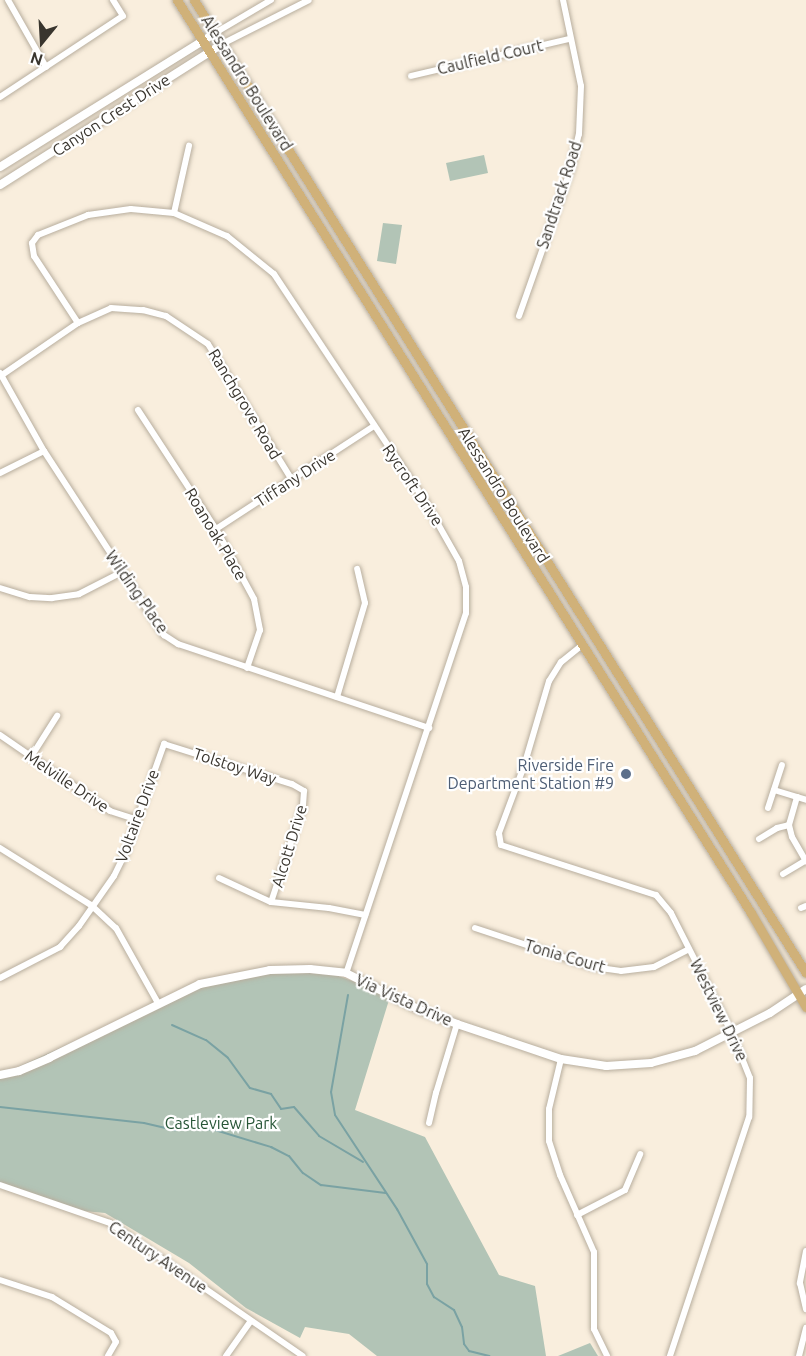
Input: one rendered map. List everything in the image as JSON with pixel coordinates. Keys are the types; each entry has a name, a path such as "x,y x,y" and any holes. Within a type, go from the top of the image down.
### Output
{"main road":[{"name":"Alessandro Boulevard","path":"177,0 581,646 803,992 806,1007"},
{"name":"Alessandro Boulevard","path":"194,0 806,973"}],"street":[{"path":"8,0 46,67"},
{"path":"0,97 123,16 113,0"},
{"path":"215,33 272,0"},
{"path":"222,44 309,0"},
{"name":"Sandtrack Road","path":"519,316 571,168 579,134 581,86 569,39 563,0"},
{"name":"Canyon Crest Drive","path":"0,167 215,33"},
{"name":"Caulfield Court","path":"411,76 569,39"},
{"name":"Canyon Crest Drive","path":"0,185 222,44"},
{"path":"174,213 189,146"},
{"name":"Rycroft Drive","path":"78,323 34,256 32,243 38,235 88,215 131,209 174,213 227,236 274,274 446,536 459,561 466,587 466,613 346,974"},
{"name":"Ranchgrove Road","path":"1,374 78,323 111,309 143,310 166,316 208,344 292,480"},
{"name":"Wilding Place","path":"1,374 45,452 164,634 178,644 429,728"},
{"name":"Roanoak Place","path":"138,410 216,529 254,599 260,630 247,668"},
{"name":"Tiffany Drive","path":"216,529 374,426"},
{"path":"0,473 45,452"},
{"path":"337,697 365,603 357,569"},
{"path":"0,588 30,597 52,598 79,594 123,572"},
{"name":"Westview Drive","path":"581,646 561,662 549,681 524,766 499,833 501,845 656,895 671,913 732,1033 750,1078 749,1117 670,1356"},
{"path":"31,757 57,716"},
{"name":"Melville Drive","path":"0,735 110,811 137,820"},
{"name":"Tolstoy Way","path":"164,744 292,784 304,791"},
{"name":"Voltaire Drive","path":"0,978 60,947 79,926 91,905 114,876 126,851 164,744"},
{"path":"768,808 782,765"},
{"path":"774,790 806,800"},
{"name":"Alcott Drive","path":"271,902 303,806 304,791"},
{"path":"783,874 806,860 792,837 789,825 797,797"},
{"path":"759,839 777,828 789,825"},
{"path":"0,848 91,905 116,928 158,1003"},
{"path":"219,878 271,902 329,908 365,915"},
{"name":"Tonia Court","path":"475,928 593,967 621,971 654,967 688,949"},
{"name":"Via Vista Drive","path":"0,1075 19,1071 49,1059 200,984 270,970 310,969 346,974 418,1009 457,1024 561,1059 606,1066 651,1063 695,1051 732,1033 803,992"},
{"path":"429,1123 457,1024"},
{"path":"561,1059 549,1109 549,1141 577,1215 594,1252 594,1329 607,1356"},
{"path":"577,1215 626,1190 640,1154"},
{"name":"Century Avenue","path":"0,1185 110,1223 250,1322 303,1356"},
{"path":"806,1251 800,1283 806,1309"},
{"path":"0,1280 52,1297 111,1333 116,1342 108,1356"},
{"path":"226,1356 250,1322"},
{"path":"799,1356 805,1342 806,1328"}],"green space":[{"path":"484,155 488,173 450,181 446,163"},
{"path":"383,223 402,225 396,264 377,261"},
{"name":"Castleview Park","path":"270,969 333,974 366,986 389,1000 355,1110 425,1137 499,1275 535,1286 546,1356 377,1356 349,1334 305,1327 300,1338 246,1308 189,1263 105,1213 73,1210 0,1186 0,1075 186,991"},
{"path":"590,1343 598,1356 558,1356"}],"waterway":[{"path":"348,995 331,1092 335,1115 397,1209 427,1264 427,1284 434,1297 454,1310 462,1327 464,1344 469,1351 489,1356"},
{"path":"172,1025 206,1040 228,1058 250,1088 271,1094 281,1109 294,1107 319,1136 363,1162"},
{"path":"0,1107 144,1123 175,1130 190,1127 215,1130 271,1147 289,1156 303,1173 321,1185 386,1193"}],"place":[{"name":"Riverside Fire Department Station #9","path":"626,774"}]}
